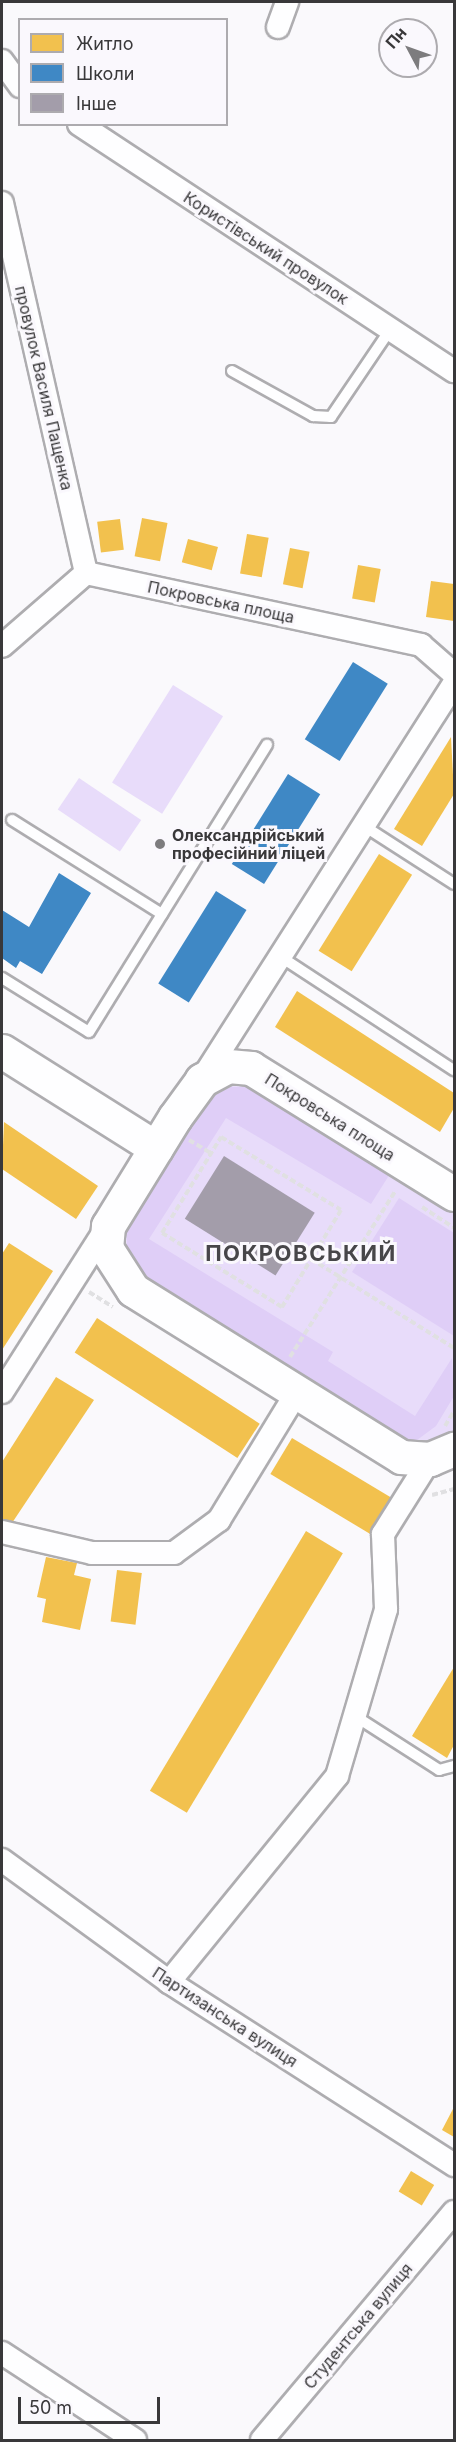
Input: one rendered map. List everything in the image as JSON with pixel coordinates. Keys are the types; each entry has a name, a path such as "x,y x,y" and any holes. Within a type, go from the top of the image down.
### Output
{"highway":[{"path":"3,1057 170,1143"},
{"name":"Покровська площа","path":"108,1226 170,1143 202,1080 228,1066 251,1068 454,1194"},
{"path":"108,1226 106,1248 133,1290 298,1378 402,1457 443,1446"}],"street":[{"path":"278,27 287,2"},
{"path":"2,61 18,83"},
{"name":"Користівський провулок","path":"82,126 454,371"},
{"name":"провулок Василя Пащенка","path":"2,203 86,573"},
{"path":"2,646 86,573"},
{"name":"Покровська площа","path":"86,573 421,645 454,674"},
{"name":"Покровська площа","path":"202,1080 454,683"},
{"name":"Покровська площа","path":"2,1392 108,1226"},
{"path":"2,1533 92,1553 174,1553 219,1520 298,1378"},
{"path":"169,1982 337,1776 386,1609 383,1534 443,1446"},
{"name":"Партизанська вулиця","path":"2,1860 169,1982 454,2165"},
{"name":"Студентська вулиця","path":"262,2440 454,2212"},
{"path":"2,2353 135,2440"}],"lane":[{"path":"232,371 313,416 331,417 390,330"},
{"path":"2,978 89,1032 267,745"},
{"path":"12,820 162,914"},
{"path":"364,826 454,884"},
{"path":"281,957 454,1070"},
{"path":"355,1716 439,1770 454,1766"}],"path":[{"path":"221,1137 341,1210 311,1259 282,1307 162,1233 221,1137"},
{"path":"170,1143 211,1154"},
{"path":"298,1378 289,1357 392,1188 401,1194"},
{"path":"419,1205 454,1228"},
{"path":"311,1259 454,1348"},
{"path":"443,1446 454,1411"}],"shaded area":[{"path":"173,685 223,716 162,814 112,783"},
{"path":"79,778 141,820 120,851 58,810"},
{"path":"231,1081 258,1083 454,1203 454,1435 427,1452 122,1255 119,1223 203,1092"},
{"path":"231,1087 255,1087 393,1169 371,1204 226,1118 149,1239 333,1352 328,1361 415,1416 452,1358 454,1396 436,1426 413,1443 398,1441 142,1282 127,1250 127,1222 207,1099"},
{"path":"399,1198 454,1233 454,1336 352,1272"}],"building: Житло":[{"path":"142,518 168,523 160,561 135,556"},
{"path":"120,519 124,550 101,553 97,522"},
{"path":"247,534 269,538 262,577 240,573"},
{"path":"188,539 218,547 212,570 182,562"},
{"path":"290,548 310,552 303,588 283,584"},
{"path":"358,565 381,569 375,602 352,598"},
{"path":"431,581 454,584 454,621 426,617"},
{"path":"451,737 454,794 422,846 394,829"},
{"path":"379,854 412,875 352,971 319,951"},
{"path":"297,991 454,1093 454,1108 440,1132 275,1027"},
{"path":"4,1122 98,1186 76,1219 2,1169"},
{"path":"9,1243 53,1271 2,1350 2,1254"},
{"path":"97,1318 260,1424 237,1458 75,1352"},
{"path":"56,1377 94,1400 10,1526 2,1521 2,1462"},
{"path":"292,1438 392,1498 371,1534 270,1474"},
{"path":"306,1531 343,1553 187,1813 150,1791"},
{"path":"46,1557 77,1563 74,1575 91,1579 80,1630 42,1622 46,1599 37,1597"},
{"path":"117,1570 142,1573 135,1625 111,1622"},
{"path":"454,1667 454,1745 447,1758 412,1736"},
{"path":"454,2107 454,2137 442,2130"},
{"path":"411,2171 434,2185 422,2205 399,2192"}],"building: Школи":[{"path":"353,662 388,684 340,761 305,739"},
{"path":"288,774 320,794 264,884 232,864"},
{"path":"59,873 91,893 42,974 20,961 16,968 2,958 2,910 29,927"},
{"path":"216,891 247,910 189,1003 158,983"}],"building: Інше":[{"path":"224,1156 315,1213 276,1275 185,1219"}],"place":[{"name":"Олександрійський професійний ліцей","path":"160,844"}],"district":[{"name":"ПОКРОВСЬКИЙ","path":"301,1254"}]}
